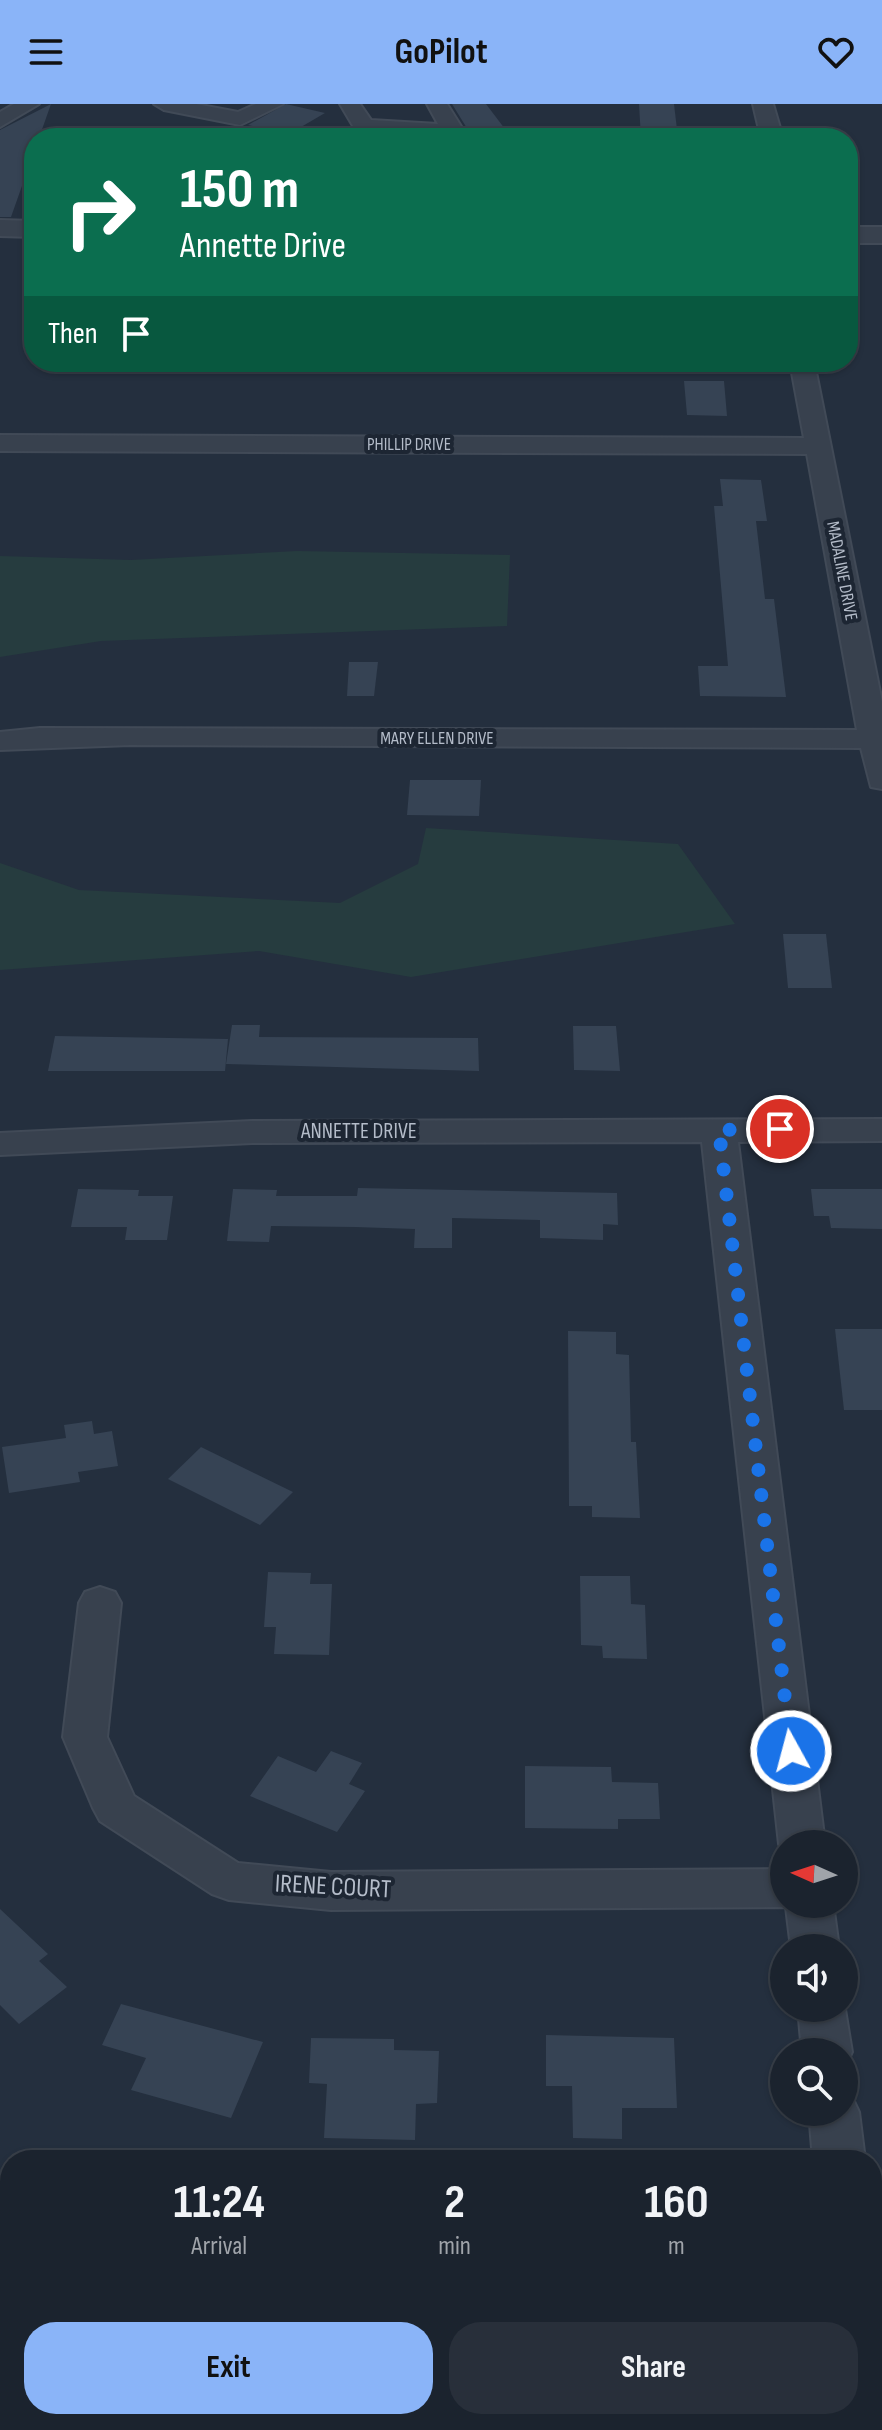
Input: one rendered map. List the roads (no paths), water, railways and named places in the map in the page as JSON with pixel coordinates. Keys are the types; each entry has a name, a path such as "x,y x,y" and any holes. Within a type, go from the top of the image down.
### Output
{"street":[{"path":"0,121 29,104"},
{"path":"164,104 240,119 273,104"},
{"path":"350,104 366,104"},
{"path":"350,104 364,126 400,128"},
{"path":"437,104 451,128"},
{"path":"763,104 769,128"},
{"path":"0,228 24,229"},
{"path":"858,235 882,235"},
{"name":"MADALINE DRIVE","path":"804,372 882,780"},
{"name":"PHILLIP DRIVE","path":"0,443 818,446"},
{"name":"MARY ELLEN DRIVE","path":"0,741 115,736 873,739"},
{"path":"719,1130 800,1830"},
{"name":"ANNETTE DRIVE","path":"0,1144 252,1132 882,1130"},
{"name":"IRENE COURT","path":"100,1603 85,1737 116,1808 229,1881 331,1891 770,1888"},
{"path":"835,2126 838,2150"}]}
